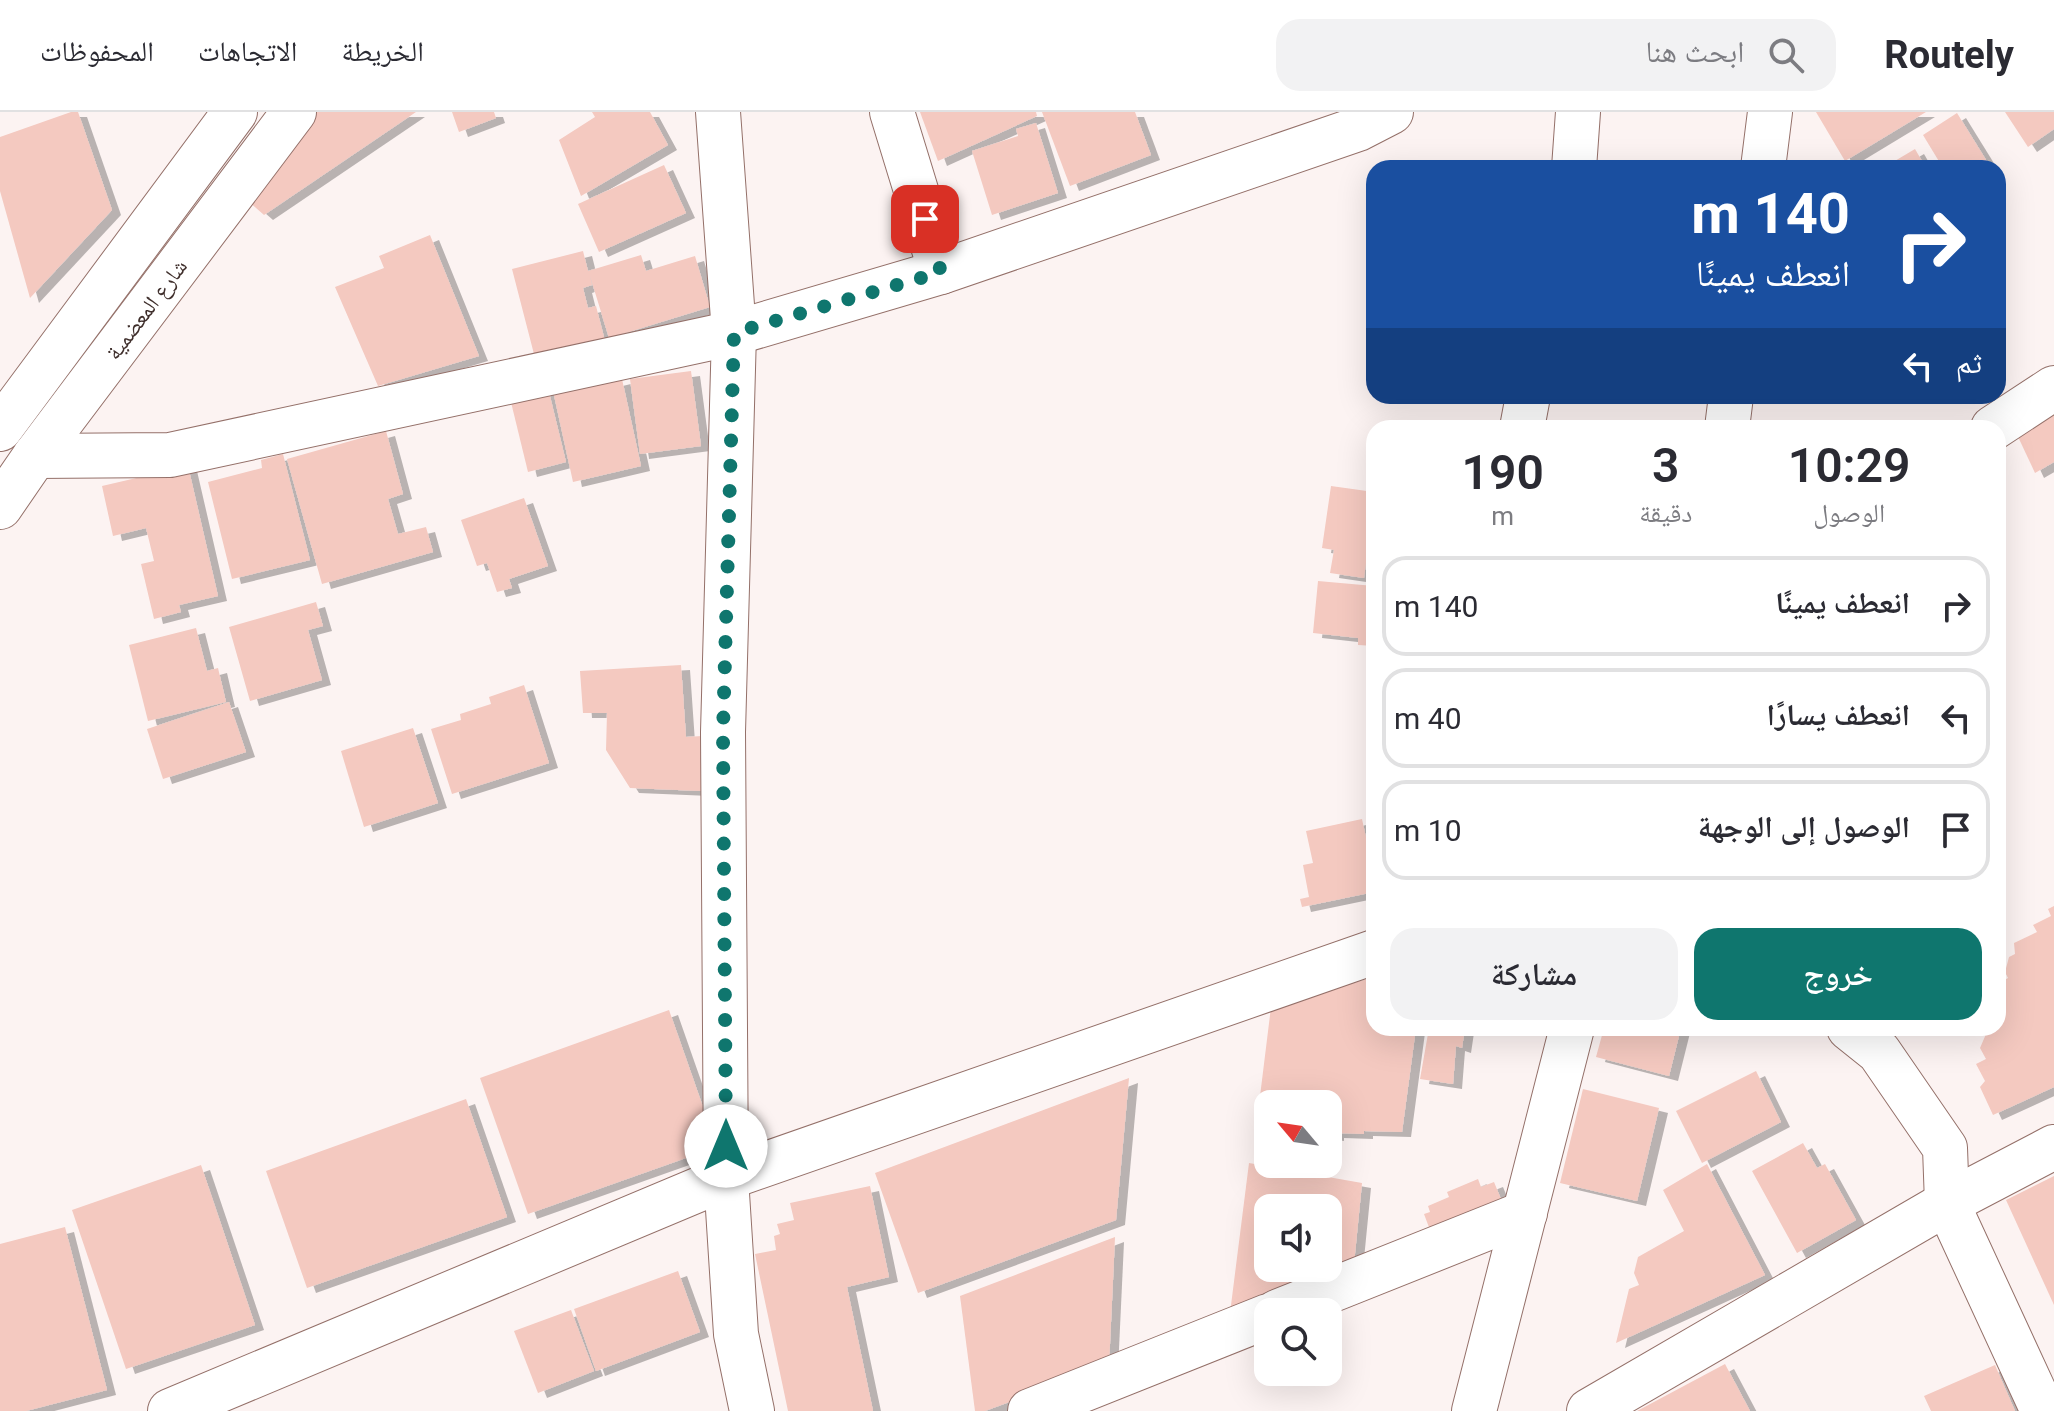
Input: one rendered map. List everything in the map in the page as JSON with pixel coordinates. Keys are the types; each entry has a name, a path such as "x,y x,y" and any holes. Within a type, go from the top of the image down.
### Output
{"street":[{"name":"شارع المعضمية","path":"0,429 235,112"},
{"name":"شارع المعضمية","path":"0,507 294,112"},
{"path":"718,112 734,333 723,732 726,1178 736,1334 752,1411"},
{"path":"892,112 941,272"},
{"path":"35,456 170,455 734,333 941,272 1358,129 1391,112"},
{"path":"1575,160 1578,112"},
{"path":"1764,160 1770,112"},
{"path":"2005,420 2054,388"},
{"path":"170,1411 726,1178 1366,955"},
{"path":"1474,1411 1570,1036"},
{"path":"1859,1036 1879,1052 1945,1148 1947,1203 2043,1411"},
{"path":"1589,1411 1947,1203 2054,1147"},
{"path":"1312,1298 1525,1213"},
{"path":"1030,1411 1254,1322"}],"building":[{"path":"78,112 112,210 30,298 0,191 0,137"},
{"path":"317,112 416,112 264,215 247,200"},
{"path":"452,112 494,112 496,118 459,132"},
{"path":"592,112 650,112 668,145 581,196 559,140 595,117"},
{"path":"920,112 1036,112 1037,116 938,161"},
{"path":"1042,112 1135,112 1151,155 1070,186"},
{"path":"1816,112 1926,112 1847,160"},
{"path":"2005,112 2054,112 2054,129 2028,147"},
{"path":"1957,113 1986,160 1938,160 1923,135"},
{"path":"1036,123 1058,193 992,215 972,151 1018,136 1016,129"},
{"path":"1915,149 1921,160 1896,160"},
{"path":"664,165 686,213 599,252 578,204"},
{"path":"430,235 479,356 378,386 335,287 384,268 379,256"},
{"path":"583,251 588,271 641,255 646,271 695,256 710,307 609,338 590,276 592,285 583,288 588,308 596,306 605,341 535,358 512,269"},
{"path":"691,371 701,446 640,454 630,379"},
{"path":"622,379 641,466 573,482 554,395"},
{"path":"547,384 566,462 528,472 509,394"},
{"path":"2054,397 2054,462 2035,473 2012,424"},
{"path":"386,431 403,494 388,499 398,534 426,527 433,552 322,584 287,459"},
{"path":"283,454 310,560 232,579 208,482 262,468 261,460"},
{"path":"188,466 218,596 179,605 181,612 154,619 141,564 154,561 146,528 113,536 102,486"},
{"path":"1331,486 1366,491 1364,578 1330,573 1334,550 1322,548"},
{"path":"524,498 548,566 509,579 512,588 497,592 487,563 477,566 461,520"},
{"path":"1318,581 1366,585 1366,646 1358,645 1358,638 1313,633"},
{"path":"316,602 323,626 308,630 322,680 250,701 229,627"},
{"path":"196,628 207,671 218,668 226,702 148,721 129,645"},
{"path":"681,665 686,737 702,736 701,791 630,788 606,750 607,713 583,713 580,671"},
{"path":"524,685 549,763 452,794 431,729 461,720 460,714 491,704 489,697"},
{"path":"229,702 246,752 163,779 147,729"},
{"path":"413,728 438,803 364,827 341,751"},
{"path":"1362,819 1366,838 1366,894 1302,907 1300,899 1309,897 1303,865 1313,863 1306,831"},
{"path":"2054,906 2054,1087 1993,1115 1980,1087 1985,1081 1976,1064 1986,1059 1980,1048 1985,1036 2006,1036 2006,968 2009,957 2015,954 2014,943 2037,932 2033,925 2051,916 2048,909"},
{"path":"1366,979 1366,1036 1415,1036 1402,1132 1342,1133 1342,1090 1261,1090 1271,1007"},
{"path":"669,1010 717,1147 528,1214 480,1078"},
{"path":"1428,1036 1464,1036 1462,1048 1456,1046 1453,1084 1420,1079"},
{"path":"1602,1036 1679,1036 1669,1076 1596,1057"},
{"path":"1756,1071 1781,1122 1702,1163 1676,1111"},
{"path":"1129,1078 1116,1220 918,1293 875,1173"},
{"path":"1583,1089 1659,1108 1637,1201 1560,1183"},
{"path":"466,1099 507,1217 307,1288 266,1171"},
{"path":"1803,1143 1817,1168 1825,1164 1856,1220 1797,1253 1752,1171"},
{"path":"1249,1163 1254,1164 1254,1178 1334,1178 1362,1183 1354,1264 1342,1269 1342,1194 1254,1194 1254,1282 1308,1282 1268,1298 1254,1298 1254,1304 1230,1313"},
{"path":"1707,1164 1765,1275 1616,1343 1629,1289 1639,1285 1634,1273 1638,1257 1684,1231 1663,1190"},
{"path":"201,1165 255,1325 126,1369 72,1210"},
{"path":"2054,1176 2054,1305 2006,1200"},
{"path":"1478,1179 1481,1187 1494,1182 1505,1209 1433,1238 1424,1214 1430,1212 1428,1206 1449,1197 1447,1192"},
{"path":"870,1186 889,1277 847,1287 873,1411 788,1411 755,1254 776,1250 774,1236 780,1234 777,1224 794,1220 790,1203"},
{"path":"65,1227 107,1390 26,1411 0,1411 0,1244"},
{"path":"1115,1237 1109,1365 985,1411 975,1411 960,1296"},
{"path":"678,1271 700,1332 596,1371 574,1309"},
{"path":"571,1310 594,1371 538,1393 514,1331"},
{"path":"1725,1364 1750,1411 1637,1411"},
{"path":"1995,1365 2015,1411 1931,1411 1924,1396"}],"route":[{"path":"726,1146 723,732 734,333 941,272 925,219"}]}
